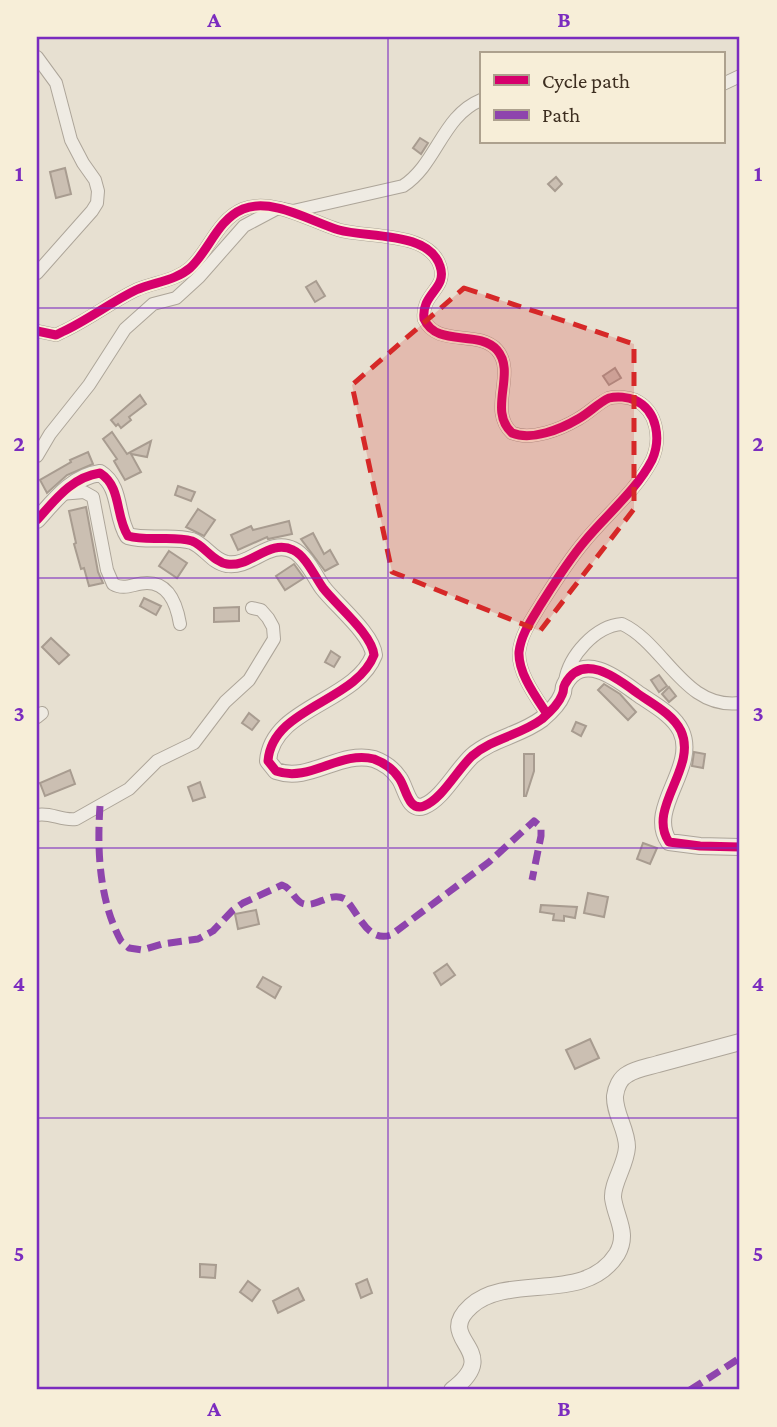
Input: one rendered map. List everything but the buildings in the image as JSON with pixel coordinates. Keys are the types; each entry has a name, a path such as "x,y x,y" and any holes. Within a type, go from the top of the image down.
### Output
{"street":[{"path":"37,57 56,83 71,141 95,180 98,191 97,203 92,211 37,273"},
{"path":"724,84 740,76"},
{"path":"37,331 56,335 137,289 187,271 223,225 241,210 253,207 293,211 403,186 415,176 455,117 469,105 480,100"},
{"path":"37,456 50,434 89,385 125,329 153,304 176,298 199,277 244,226 278,208 341,231 404,240 421,247 438,260 442,269 441,280 425,303 424,319 434,331 451,337 485,342 496,349 503,370 503,419 512,433 528,436 559,428 615,397 635,400 652,415 657,448 647,468 565,567 522,637 519,656 521,667 547,714"},
{"path":"37,520 71,484 100,473 108,478 113,487 123,527 128,536 195,542 227,565 237,564 273,549 292,549 299,554 342,611 368,639 374,655 365,671 296,719 276,737 269,751 268,761 276,771 283,774 304,773 342,760 370,758 392,769 408,799 419,807 432,801 462,766 479,751 501,737 529,727 547,714 562,695 569,665 584,646 608,627 622,624 642,638 695,693 723,703 740,703"},
{"path":"60,494 84,492 93,498 107,570 113,584 123,587 146,583 167,592 173,598 180,624"},
{"path":"37,815 76,819 129,789 157,761 194,743 225,702 249,680 274,639 273,627 268,618 261,610 252,608"},
{"path":"564,685 582,670 603,670 674,721 681,730 684,757 666,807 663,834 669,842 677,845 740,847"},
{"path":"452,1390 470,1374 473,1367 474,1359 460,1332 460,1324 471,1306 495,1293 589,1278 616,1255 624,1234 613,1197 623,1169 627,1144 614,1099 620,1080 628,1074 740,1042"}],"highlighted area":[{"path":"464,288 634,344 634,509 540,631 392,572 352,385"}],"marked path":[{"path":"100,806 99,840 104,892 121,941 129,948 142,950 198,939 213,931 243,903 282,885 304,904 334,897 345,899 370,931 376,935 391,935 489,862 534,821 541,827 541,836 532,880"},
{"path":"690,1390 740,1358"}],"cycle path":[{"path":"37,331 56,335 136,290 184,272 197,261 226,220 243,209 266,206 292,212 339,230 411,241 434,255 441,274 438,286 426,303 424,319 430,328 438,333 479,340 497,350 504,369 502,414 512,433 528,436 555,430 578,419 609,398 629,398 643,405 649,411 656,427 652,460 629,493 572,557 534,615 522,639 519,652 521,668 547,714"},
{"path":"37,520 57,497 73,484 100,473 112,486 128,536 192,541 217,560 227,564 244,562 268,550 285,547 302,557 323,588 361,629 374,655 364,671 350,684 284,728 273,743 268,761 276,771 301,773 349,759 374,759 394,772 414,805 424,806 443,791 472,756 542,719 559,701 572,674 591,669 611,675 655,705 673,719 681,731 683,759 664,816 664,829 669,842 740,847"}]}
